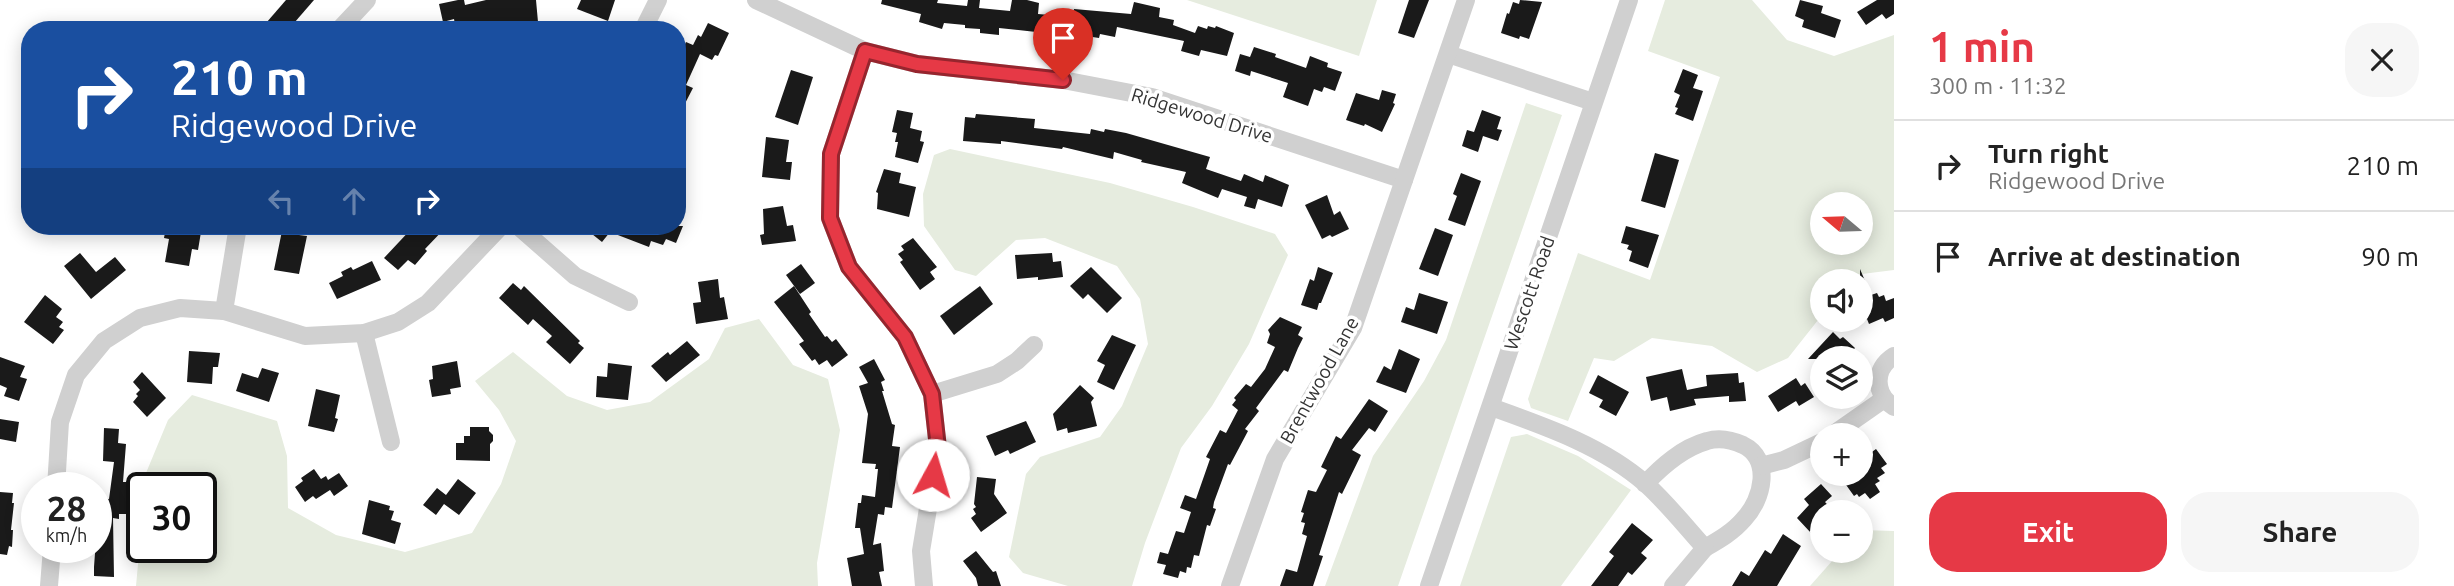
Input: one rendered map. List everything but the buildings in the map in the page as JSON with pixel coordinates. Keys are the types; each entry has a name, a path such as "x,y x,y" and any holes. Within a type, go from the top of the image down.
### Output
{"street":[{"path":"347,21 367,0"},
{"path":"648,21 658,0"},
{"name":"Ridgewood Drive","path":"757,0 865,51 917,64 1063,80 1152,97 1405,180"},
{"name":"Brentwood Lane","path":"1230,586 1275,459 1353,328 1466,0"},
{"name":"Wescott Road","path":"1429,586 1629,0"},
{"path":"865,51 831,154 830,218 849,267 905,337 932,394 938,448 921,551 924,586"},
{"path":"1448,54 1593,102"},
{"path":"224,311 237,235"},
{"path":"57,472 60,422 76,375 104,341 140,317 180,308 224,311 305,336 364,334 398,322 428,303 492,235"},
{"path":"528,235 575,276 629,302"},
{"path":"364,334 391,442"},
{"path":"932,394 997,374 1017,361 1034,345"},
{"path":"1854,423 1889,403 1880,391 1879,373 1883,365 1894,356"},
{"path":"1491,407 1600,452 1645,484 1705,548"},
{"path":"1645,484 1662,466 1707,441 1721,438 1736,442 1758,455 1762,483 1757,499 1746,518 1726,536 1705,548 1673,586"},
{"path":"1761,467 1810,448"},
{"path":"49,586 50,563"}],"shaded area":[{"path":"1187,0 1377,0 1359,56"},
{"path":"1665,0 1752,0 1787,40 1834,56 1894,35 1894,270 1873,273 1873,269 1810,269 1810,330 1788,358 1757,372 1712,346 1652,338 1614,361 1594,358 1568,421 1531,408 1528,399 1578,253 1650,280 1720,77 1648,51"},
{"path":"1526,103 1562,115 1398,586 1325,586 1373,456 1424,381 1446,340"},
{"path":"950,149 1110,183 1193,207 1275,234 1288,255 1249,344 1212,406 1181,448 1145,543 1132,586 1068,586 1023,573 1009,557 1026,474 1040,457 1100,437 1122,406 1148,344 1140,299 1117,266 1045,238 1016,240 976,276 955,270 924,226 923,194 934,155"},
{"path":"759,319 793,365 828,379 840,430 817,563 818,586 136,586 138,563 217,563 217,472 146,472 168,420 192,395 277,421 287,456 288,508 336,535 405,552 472,533 501,484 516,441 499,410 475,381 513,352 567,396 607,410 650,402 709,359 725,328"},
{"path":"1527,434 1578,456 1631,490 1561,586 1460,586 1511,437"},
{"path":"1873,530 1894,531 1894,586 1810,586 1830,563 1873,563"}],"route":[{"path":"933,475 938,448 932,394 905,337 849,267 830,218 831,154 865,51 917,64 1063,80"}]}
